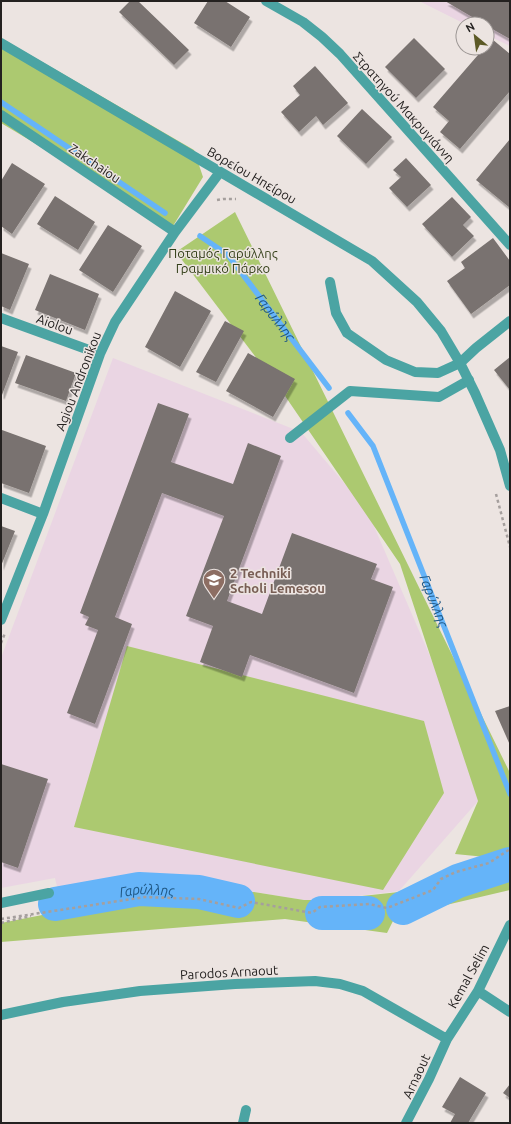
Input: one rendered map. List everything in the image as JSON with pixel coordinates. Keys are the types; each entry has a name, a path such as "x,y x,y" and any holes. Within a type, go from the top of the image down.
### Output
{"street":[{"name":"Στρατηγού Μακρυγιάννη","path":"266,1 302,22 322,37 340,54 510,245"},
{"name":"Βορείου Ηπείρου","path":"1,43 372,261 417,302 441,331 469,380 500,450 510,486"},
{"name":"Zakchaiou","path":"1,115 175,232"},
{"name":"Agiou Andronikou","path":"1,620 43,514 100,354 115,322 175,232 220,172"},
{"path":"330,282 336,313 347,333 386,360 415,372 438,373 460,363 510,321"},
{"name":"Aiolou","path":"1,318 100,354"},
{"path":"290,438 350,391 439,397 469,380"},
{"path":"1,498 43,514"},
{"path":"1,903 49,893"},
{"name":"Kemal Selim","path":"447,1038 478,991 510,925"},
{"name":"Parodos Arnaout","path":"1,1015 63,1002 140,991 235,984 315,981 340,984 363,991 447,1038"},
{"path":"478,991 510,1012"},
{"name":"Arnaout","path":"406,1123 429,1079 447,1038"},
{"path":"243,1123 246,1110"}],"path":[{"path":"215,201 223,198 240,199"},
{"path":"495,488 510,547"},
{"path":"1,919 145,897 199,899 239,908 251,902 312,913 320,907 369,904 387,908 433,890 441,879 456,872 488,863 510,849"},
{"path":"1,923 53,911"}],"shaded area":[{"path":"419,1 510,1 510,46 495,39 495,16 455,16 455,19"},
{"name":"2 Techniki Scholi Lemesou","path":"113,358 301,432 367,510 448,698 478,801 399,891 325,900 304,900 254,892 140,890 61,904 55,878 1,888 1,658"}],"green space":[{"name":"Ποταμός Γαρύλλης Γραμμικό Πάρκο","path":"1,38 194,150 203,177 173,226 1,123"},
{"name":"Ποταμός Γαρύλλης Γραμμικό Πάρκο","path":"235,212 510,773 510,849 508,857 510,855 510,890 395,917 387,933 285,919 1,942 1,923 99,904 254,892 304,900 325,900 436,888 506,859 455,854 478,801 400,564 283,393 176,252"},
{"path":"127,646 424,721 444,793 383,890 74,827"}],"building":[{"path":"130,1 138,1 189,50 174,65 119,12"},
{"path":"208,1 225,1 250,17 231,47 194,23"},
{"path":"445,1 510,1 510,39 495,31 495,16 470,16"},
{"path":"414,38 445,69 416,98 385,67"},
{"path":"495,42 510,54 510,91 460,149 440,132 449,121 433,107 477,56 495,56"},
{"path":"315,66 348,103 323,125 316,116 299,132 281,112 300,95 293,86"},
{"path":"362,109 392,137 366,164 337,136"},
{"path":"510,139 510,208 476,180"},
{"path":"406,158 431,185 407,207 389,188 401,177 393,170"},
{"path":"12,163 45,184 12,234 1,226 1,181"},
{"path":"55,196 95,222 78,250 37,224"},
{"path":"452,197 471,217 463,225 474,236 452,257 422,224"},
{"path":"108,225 142,246 113,292 79,270"},
{"path":"493,238 510,261 510,285 471,314 447,281 465,268 461,262"},
{"path":"1,253 29,264 10,310 1,306"},
{"path":"50,274 99,294 85,330 35,310"},
{"path":"175,291 211,311 180,367 145,347"},
{"path":"225,321 244,331 216,382 196,372"},
{"path":"1,346 18,352 2,395 1,394"},
{"path":"248,353 295,379 273,417 226,391"},
{"path":"26,355 76,373 66,401 15,383"},
{"path":"510,357 510,390 494,370"},
{"path":"158,403 189,414 171,462 233,484 248,443 281,456 227,601 262,614 292,533 377,564 371,579 393,587 354,693 250,655 242,677 200,662 213,626 186,616 224,516 162,493 115,617 132,624 95,724 67,713 98,630 85,625 89,617 80,613"},
{"path":"2,430 46,446 29,493 1,483"},
{"path":"1,526 15,531 1,566"},
{"path":"510,706 510,745 495,711"},
{"path":"1,764 48,779 18,868 1,862"},
{"path":"460,1077 486,1093 468,1123 450,1123 455,1114 442,1107"},
{"path":"510,1084 510,1098 503,1093"}],"waterway":[{"name":"Γαρύλλης","path":"1,102 165,213"},
{"name":"Γαρύλλης","path":"200,236 228,255 329,388"},
{"name":"Γαρύλλης","path":"348,413 373,446 510,794"},
{"name":"Γαρύλλης","path":"403,908 458,881 510,864"},
{"name":"Γαρύλλης","path":"55,904 139,889 199,892 238,901"},
{"name":"Γαρύλλης","path":"322,913 368,913"}],"place":[{"name":"2 Techniki Scholi Lemesou","path":"214,600"}]}
